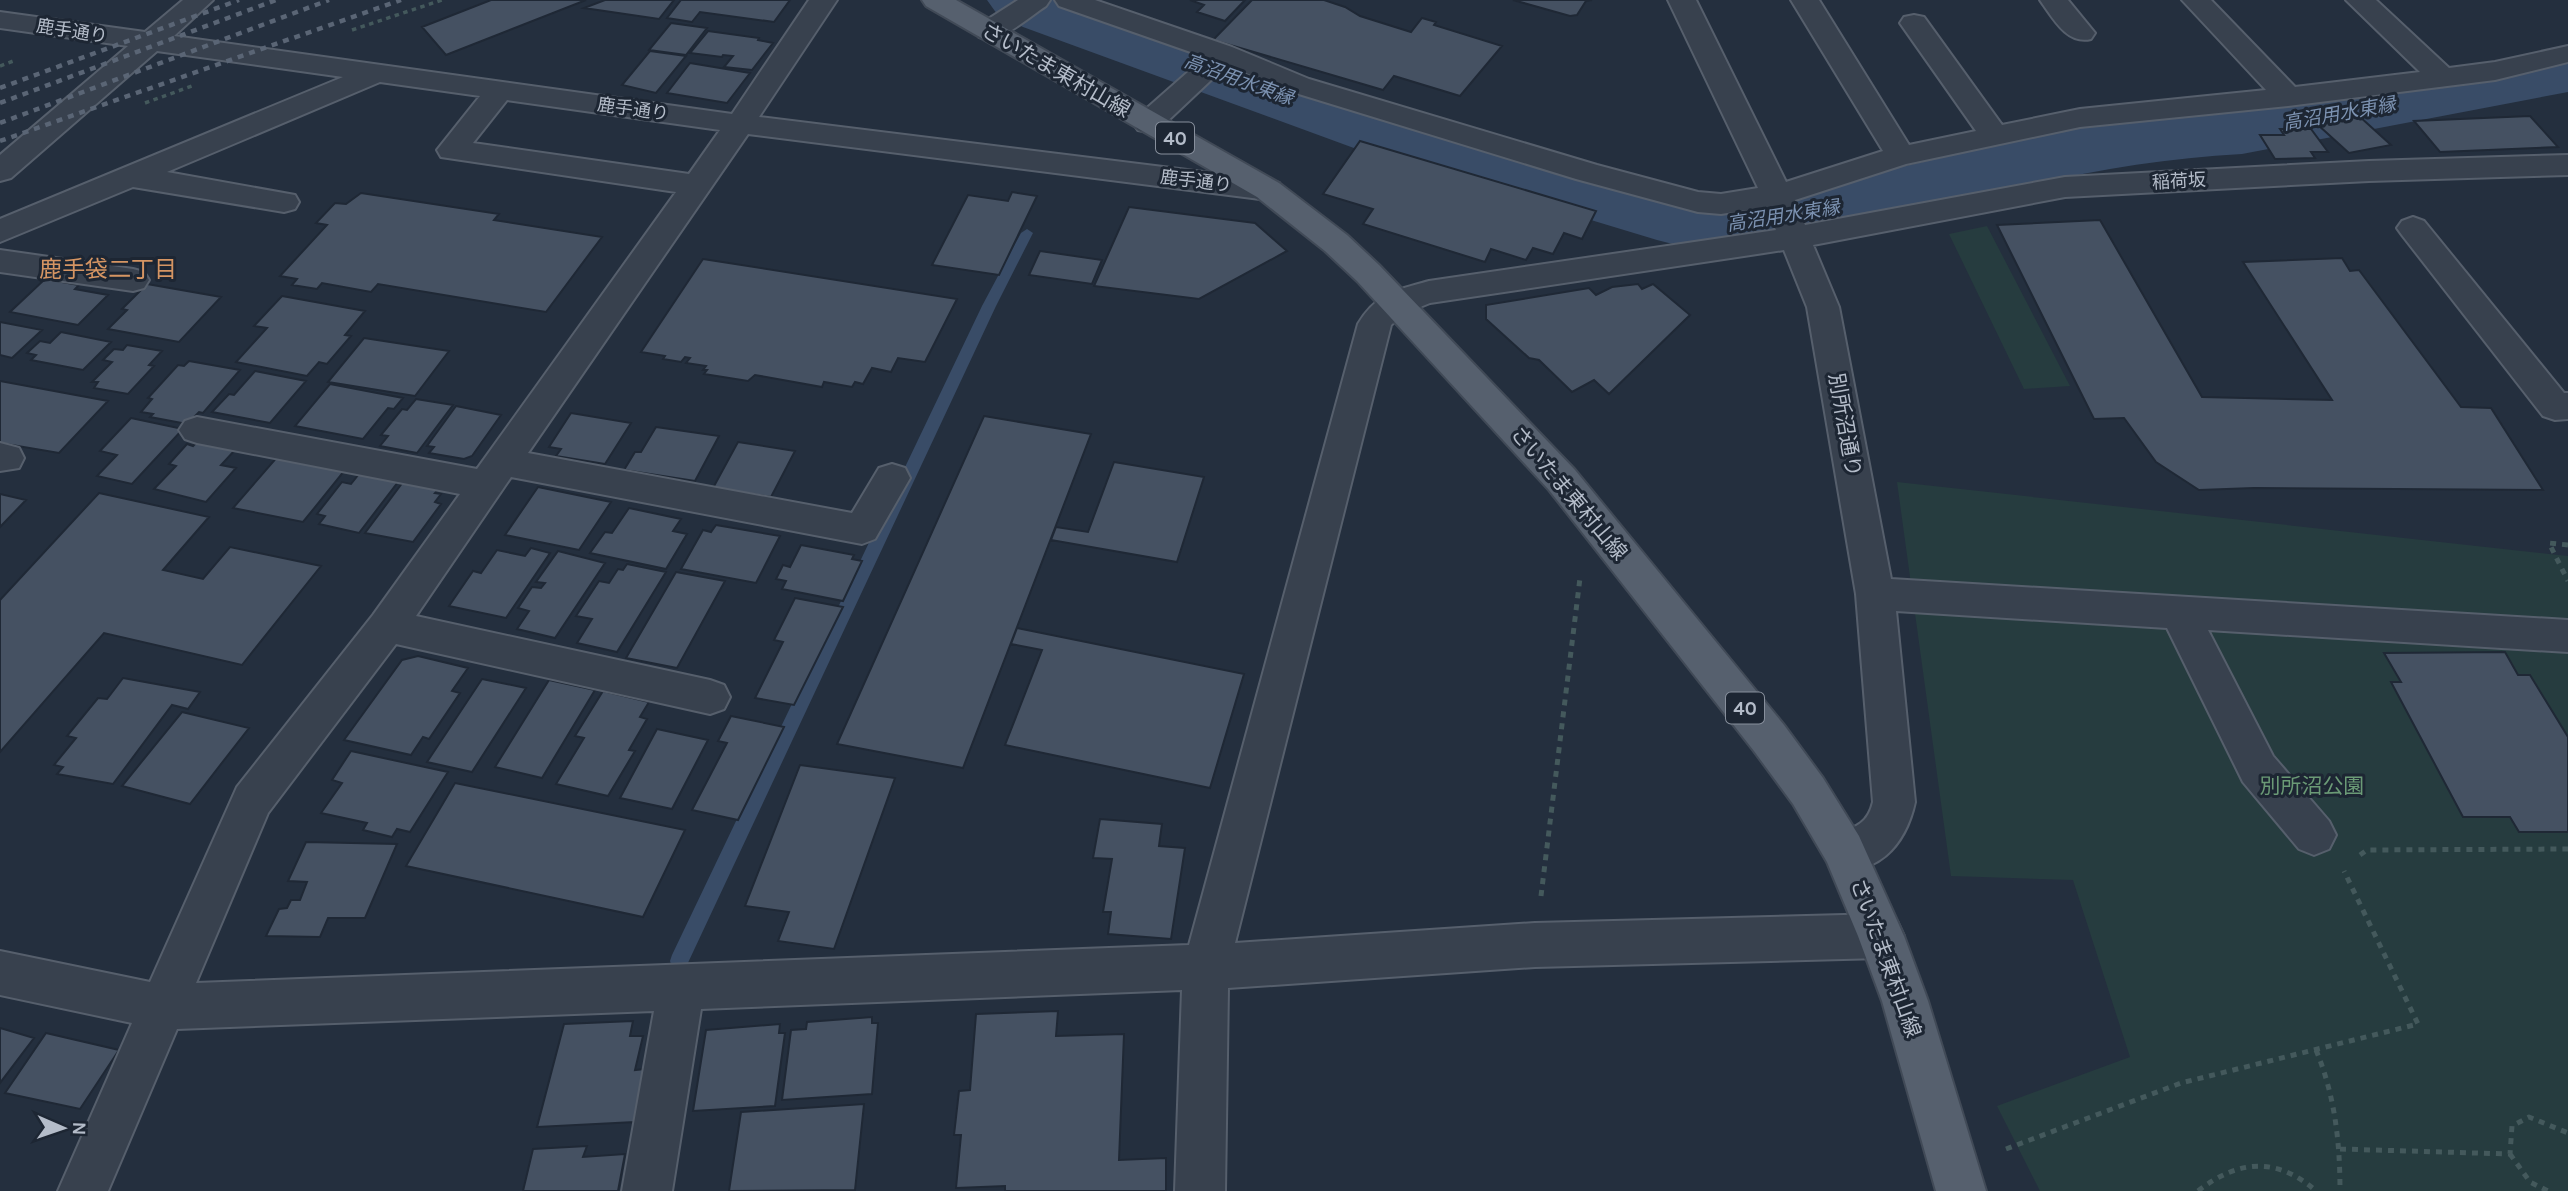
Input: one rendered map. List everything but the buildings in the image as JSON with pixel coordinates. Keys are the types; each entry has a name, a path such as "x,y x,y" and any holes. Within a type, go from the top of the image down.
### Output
{"main road":[{"name":"さいたま東村山線","path":"936,0 1268,190 1336,243 1397,302 1562,480 1769,738 1808,791 1844,850 1881,936 1905,1002 1961,1191"}],"street":[{"path":"0,171 199,0"},
{"path":"83,1191 252,801 387,626 740,124 823,0"},
{"path":"1069,0 1219,58 1306,87 1587,172 1698,202 1785,215"},
{"name":"別所沼通り","path":"1682,0 1785,215 1823,307 1875,594 1894,802 1890,823 1882,834 1870,844 1844,850"},
{"path":"1805,0 1901,156"},
{"path":"2054,0 2081,33"},
{"path":"2196,0 2288,97"},
{"path":"2360,0 2442,78"},
{"path":"989,31 1031,4"},
{"name":"鹿手通り","path":"0,20 740,124 1268,190"},
{"path":"1914,23 1995,137"},
{"path":"1200,1191 1206,967 1375,324 1381,312 1397,302 1429,292 1785,215 1901,156 2080,118 2442,78 2495,71 2568,54"},
{"path":"1148,123 1219,58"},
{"path":"0,231 381,72"},
{"path":"500,90 453,150 697,185"},
{"path":"0,155 34,142"},
{"name":"稲荷坂","path":"1785,215 2065,187 2369,171 2568,165"},
{"path":"134,177 284,202"},
{"path":"2413,228 2555,407 2568,406"},
{"path":"0,261 133,280"},
{"path":"197,430 862,529 892,478"},
{"path":"1875,594 2568,636"},
{"path":"2179,613 2258,769 2314,835"},
{"path":"387,626 710,697"},
{"path":"0,972 162,1007 1206,967 1535,945 1881,936"},
{"path":"647,1191 681,989"}],"path":[{"path":"341,34 442,0"},
{"path":"2568,545 2549,543 2568,581"},
{"path":"1535,945 1581,571"},
{"path":"2006,1149 2181,1083 2418,1024 2349,877 2314,835"},
{"path":"2354,860 2367,850 2566,849 2568,857"},
{"path":"2349,877 2351,869"},
{"path":"2316,1049 2330,1079 2340,1149 2340,1191"},
{"path":"2548,1191 2530,1182 2510,1154 2512,1126 2529,1117 2568,1133"},
{"path":"2340,1149 2510,1154"},
{"path":"2198,1191 2233,1168 2258,1167 2283,1169 2305,1181 2316,1191"}],"green space":[{"path":"1987,226 2070,386 2024,389 1949,234"},
{"name":"別所沼公園","path":"1897,482 2568,556 2568,1191 2040,1191 1997,1106 2130,1057 2073,880 1951,876"}],"waterway":[{"name":"高沼用水東縁","path":"1021,0 1047,13 1388,134 1685,222 1701,224 1749,221 1866,201 2026,162 2133,140 2187,133 2242,131 2568,71"},
{"path":"679,961 989,306 1027,233"}],"railway":[{"path":"0,88 239,0"},
{"path":"0,103 276,0"},
{"path":"0,123 329,0"},
{"path":"0,141 401,0"}],"district":[{"name":"鹿手袋二丁目","path":"108,269"}]}
